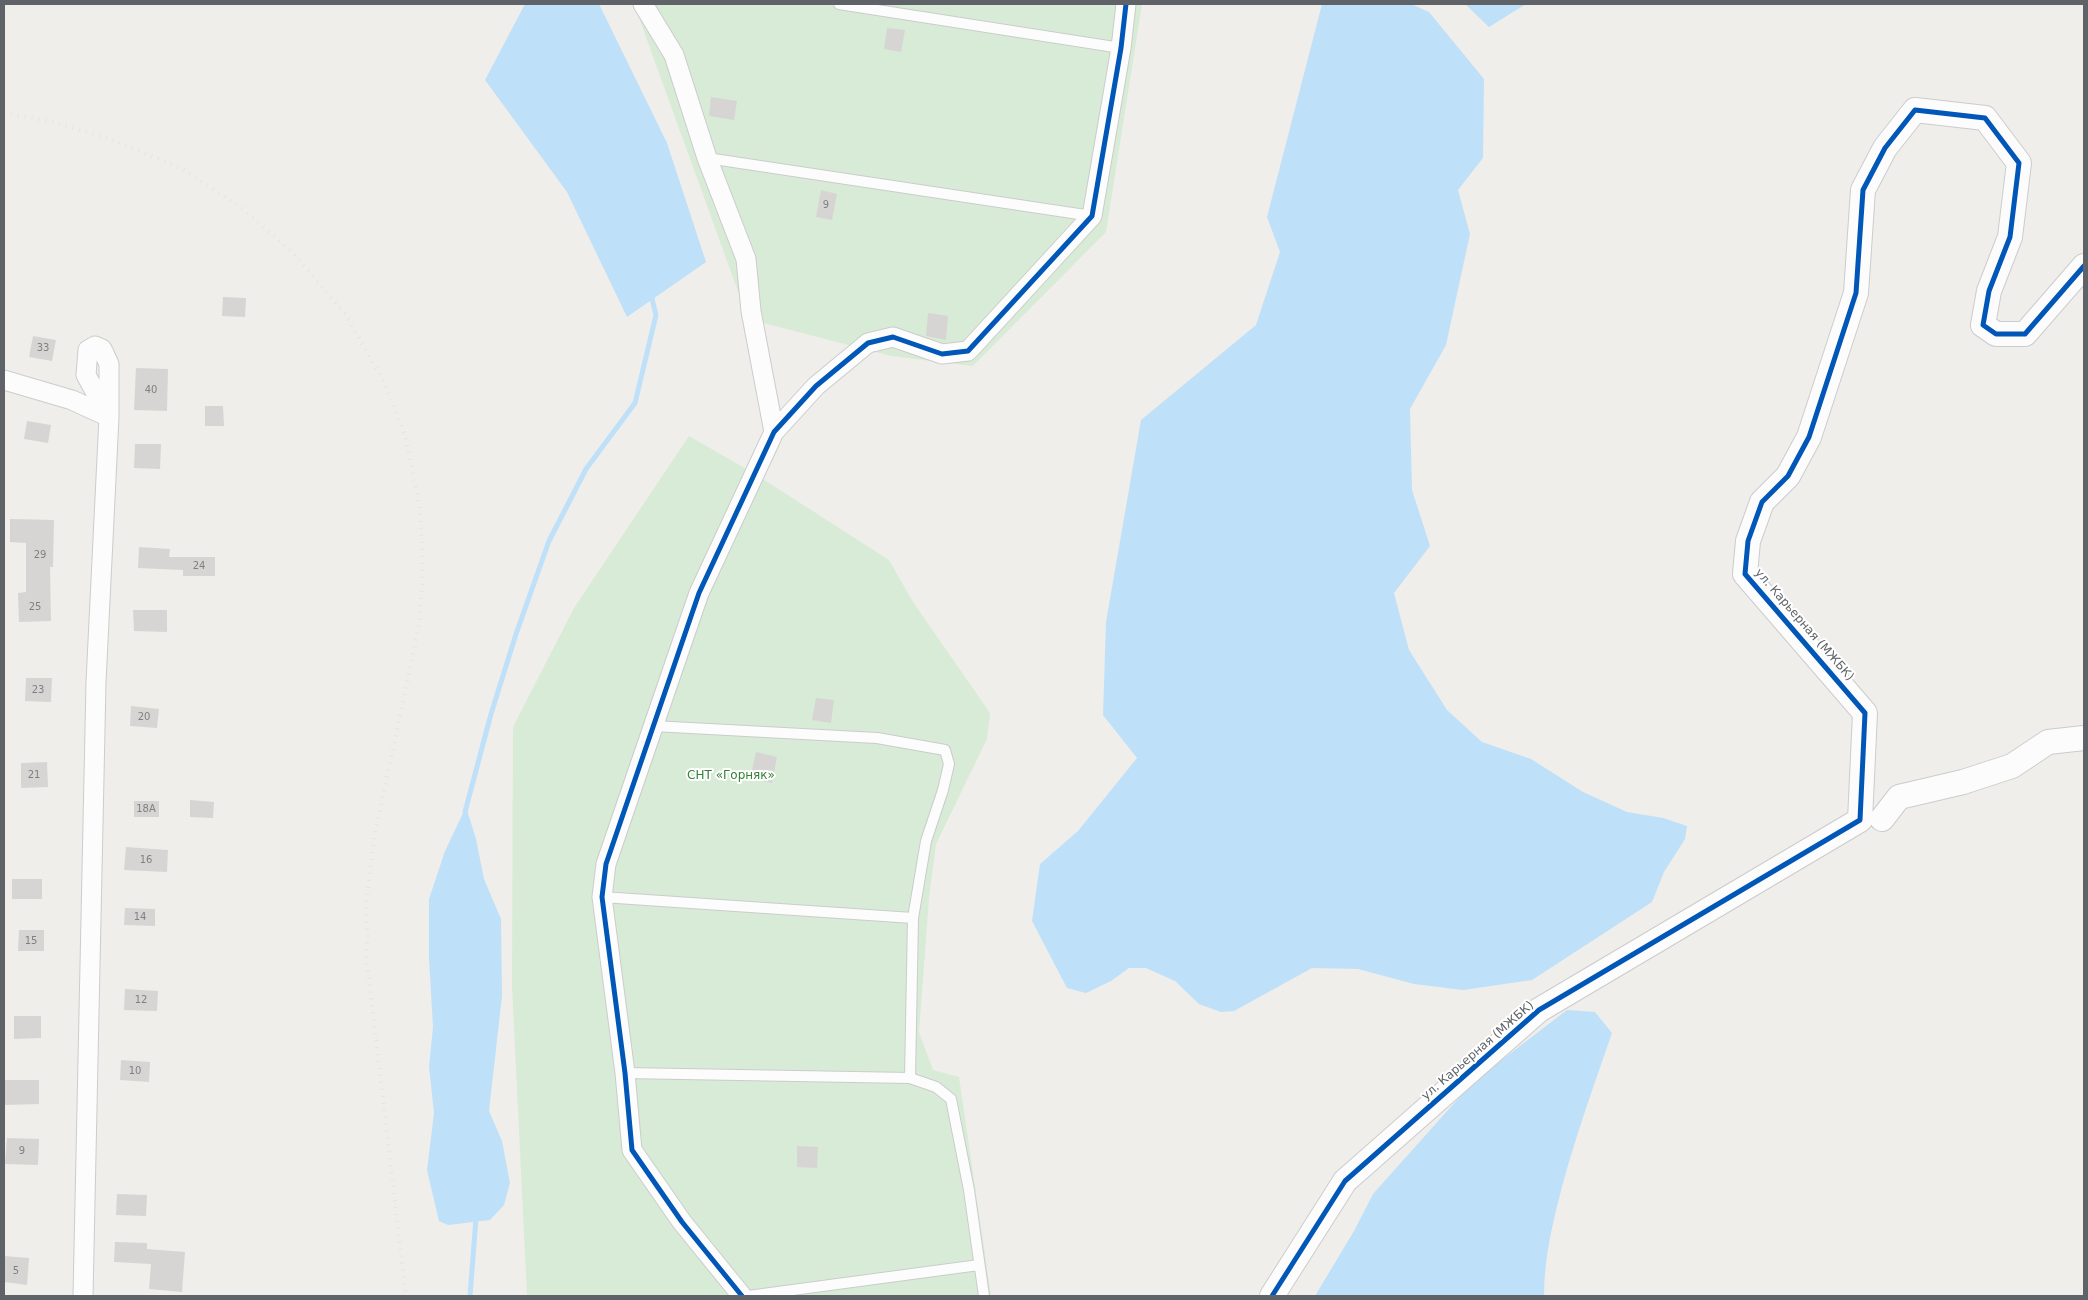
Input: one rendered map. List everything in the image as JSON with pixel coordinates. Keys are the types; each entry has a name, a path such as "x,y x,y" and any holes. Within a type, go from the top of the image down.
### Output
{"street":[{"path":"643,4 674,55 707,158 746,259 751,311 774,432"},
{"path":"742,1296 682,1222 632,1150 625,1073 602,897 606,864 699,593 774,432 816,386 868,343 892,337 942,354 968,351 1092,216 1121,48 1126,4"},
{"name":"ул. Карьерная (МЖБК)","path":"1272,1296 1345,1181 1539,1010 1860,820 1865,713 1746,574 1748,541 1762,502 1788,476 1809,437 1856,293 1863,190 1884,148 1915,110 1985,118 2020,162 2010,238 1990,291 1983,325 1996,334 2025,334 2084,266"},
{"path":"4,380 72,400 109,417 96,682 83,1296"},
{"path":"1882,818 1900,797 1963,782 2012,766 2048,742 2084,738"}],"lane":[{"path":"839,4 1121,48"},
{"path":"707,158 1092,216"},
{"path":"653,726 877,738 946,750 948,764 943,790 926,841 913,918 910,1078"},
{"path":"602,897 913,918"},
{"path":"625,1073 910,1078 936,1087 951,1099 969,1190 984,1296"},
{"path":"748,1296 979,1265"}],"green space":[{"path":"634,4 1142,4 1106,232 973,366 891,356 748,319"},
{"name":"СНТ «Горняк»","path":"689,436 755,474 889,560 913,602 990,713 987,739 936,844 929,898 919,1032 933,1070 959,1077 991,1296 527,1296 512,986 513,727 574,608"}],"water":[{"path":"525,4 599,4 667,143 706,262 627,317 567,192 485,80"},
{"path":"1322,4 1411,4 1429,12 1484,79 1483,158 1458,190 1470,234 1446,345 1410,409 1412,490 1430,546 1394,593 1409,650 1447,710 1482,742 1531,759 1583,792 1627,812 1663,818 1687,826 1685,839 1664,872 1652,902 1532,980 1463,990 1414,984 1358,969 1312,968 1234,1011 1221,1012 1199,1004 1175,981 1146,968 1129,968 1111,981 1086,993 1067,988 1032,921 1040,864 1078,831 1137,758 1103,715 1106,622 1141,420 1256,325 1280,252 1267,217"},
{"path":"1465,4 1526,4 1489,27"},
{"path":"466,807 476,839 484,879 501,919 502,996 489,1111 502,1141 510,1183 504,1205 490,1220 448,1225 439,1221 427,1170 434,1113 429,1067 433,1027 429,959 429,899 445,851"},
{"path":"1567,1010 1595,1012 1612,1033 1580,1126 1559,1197 1547,1253 1544,1296 1315,1296 1354,1231 1373,1194 1473,1082"}],"building":[{"path":"887,28 905,30 901,52 884,49"},
{"path":"711,97 737,101 734,120 709,116"},
{"path":"821,190 837,194 832,220 816,217"},
{"path":"223,297 246,298 245,317 222,316"},
{"path":"928,313 948,316 946,340 926,336"},
{"path":"33,336 56,340 52,361 29,357"},
{"path":"136,368 168,369 167,411 134,410"},
{"path":"205,406 223,406 224,426 205,426"},
{"path":"27,421 51,425 48,443 24,439"},
{"path":"135,444 161,444 160,469 134,468"},
{"path":"10,519 54,520 53,567 50,567 51,621 19,622 18,593 26,592 26,543 10,542"},
{"path":"139,547 170,549 169,557 215,557 215,576 183,576 183,570 138,568"},
{"path":"133,610 167,610 167,632 134,631"},
{"path":"26,678 52,678 51,702 25,701"},
{"path":"816,698 834,700 831,723 812,720"},
{"path":"131,706 159,709 157,728 130,726"},
{"path":"756,752 777,757 772,783 750,778"},
{"path":"47,762 48,787 21,788 21,763"},
{"path":"190,800 214,802 213,818 190,817"},
{"path":"134,801 159,801 159,817 134,817"},
{"path":"126,847 168,850 167,872 124,870"},
{"path":"12,879 42,879 42,899 12,899"},
{"path":"125,908 155,909 155,926 124,925"},
{"path":"19,930 44,930 44,951 18,951"},
{"path":"125,989 158,991 157,1011 124,1010"},
{"path":"14,1016 41,1016 41,1038 14,1039"},
{"path":"121,1060 150,1062 149,1082 120,1080"},
{"path":"4,1080 39,1080 39,1104 4,1105"},
{"path":"7,1138 39,1139 38,1165 5,1164"},
{"path":"797,1146 818,1147 817,1168 797,1167"},
{"path":"117,1194 147,1195 146,1216 116,1215"},
{"path":"115,1242 147,1243 147,1249 185,1252 182,1292 149,1289 151,1264 114,1262"},
{"path":"4,1256 29,1258 27,1285 4,1282"}],"waterway":[{"path":"465,812 491,714 516,634 549,541 586,469 635,403 656,315 651,294"},
{"path":"470,1296 476,1218"}],"railway":[{"path":"4,113 50,121 105,137 181,168 239,206 292,252 345,314 384,382 405,435 420,508 423,572 419,625 374,839 367,897 367,962 406,1296"}],"cycle path":[{"path":"742,1296 682,1222 632,1150 625,1073 602,897 606,864 699,593 774,432 816,386 868,343 893,337 942,354 968,351 1092,216 1121,48 1126,4"},
{"path":"1272,1296 1345,1181 1539,1010 1860,820 1865,713 1745,574 1748,541 1762,502 1788,476 1809,437 1856,293 1863,190 1885,148 1915,110 1985,118 2019,163 2010,237 1989,291 1983,325 1996,334 2025,334 2084,266"}]}
